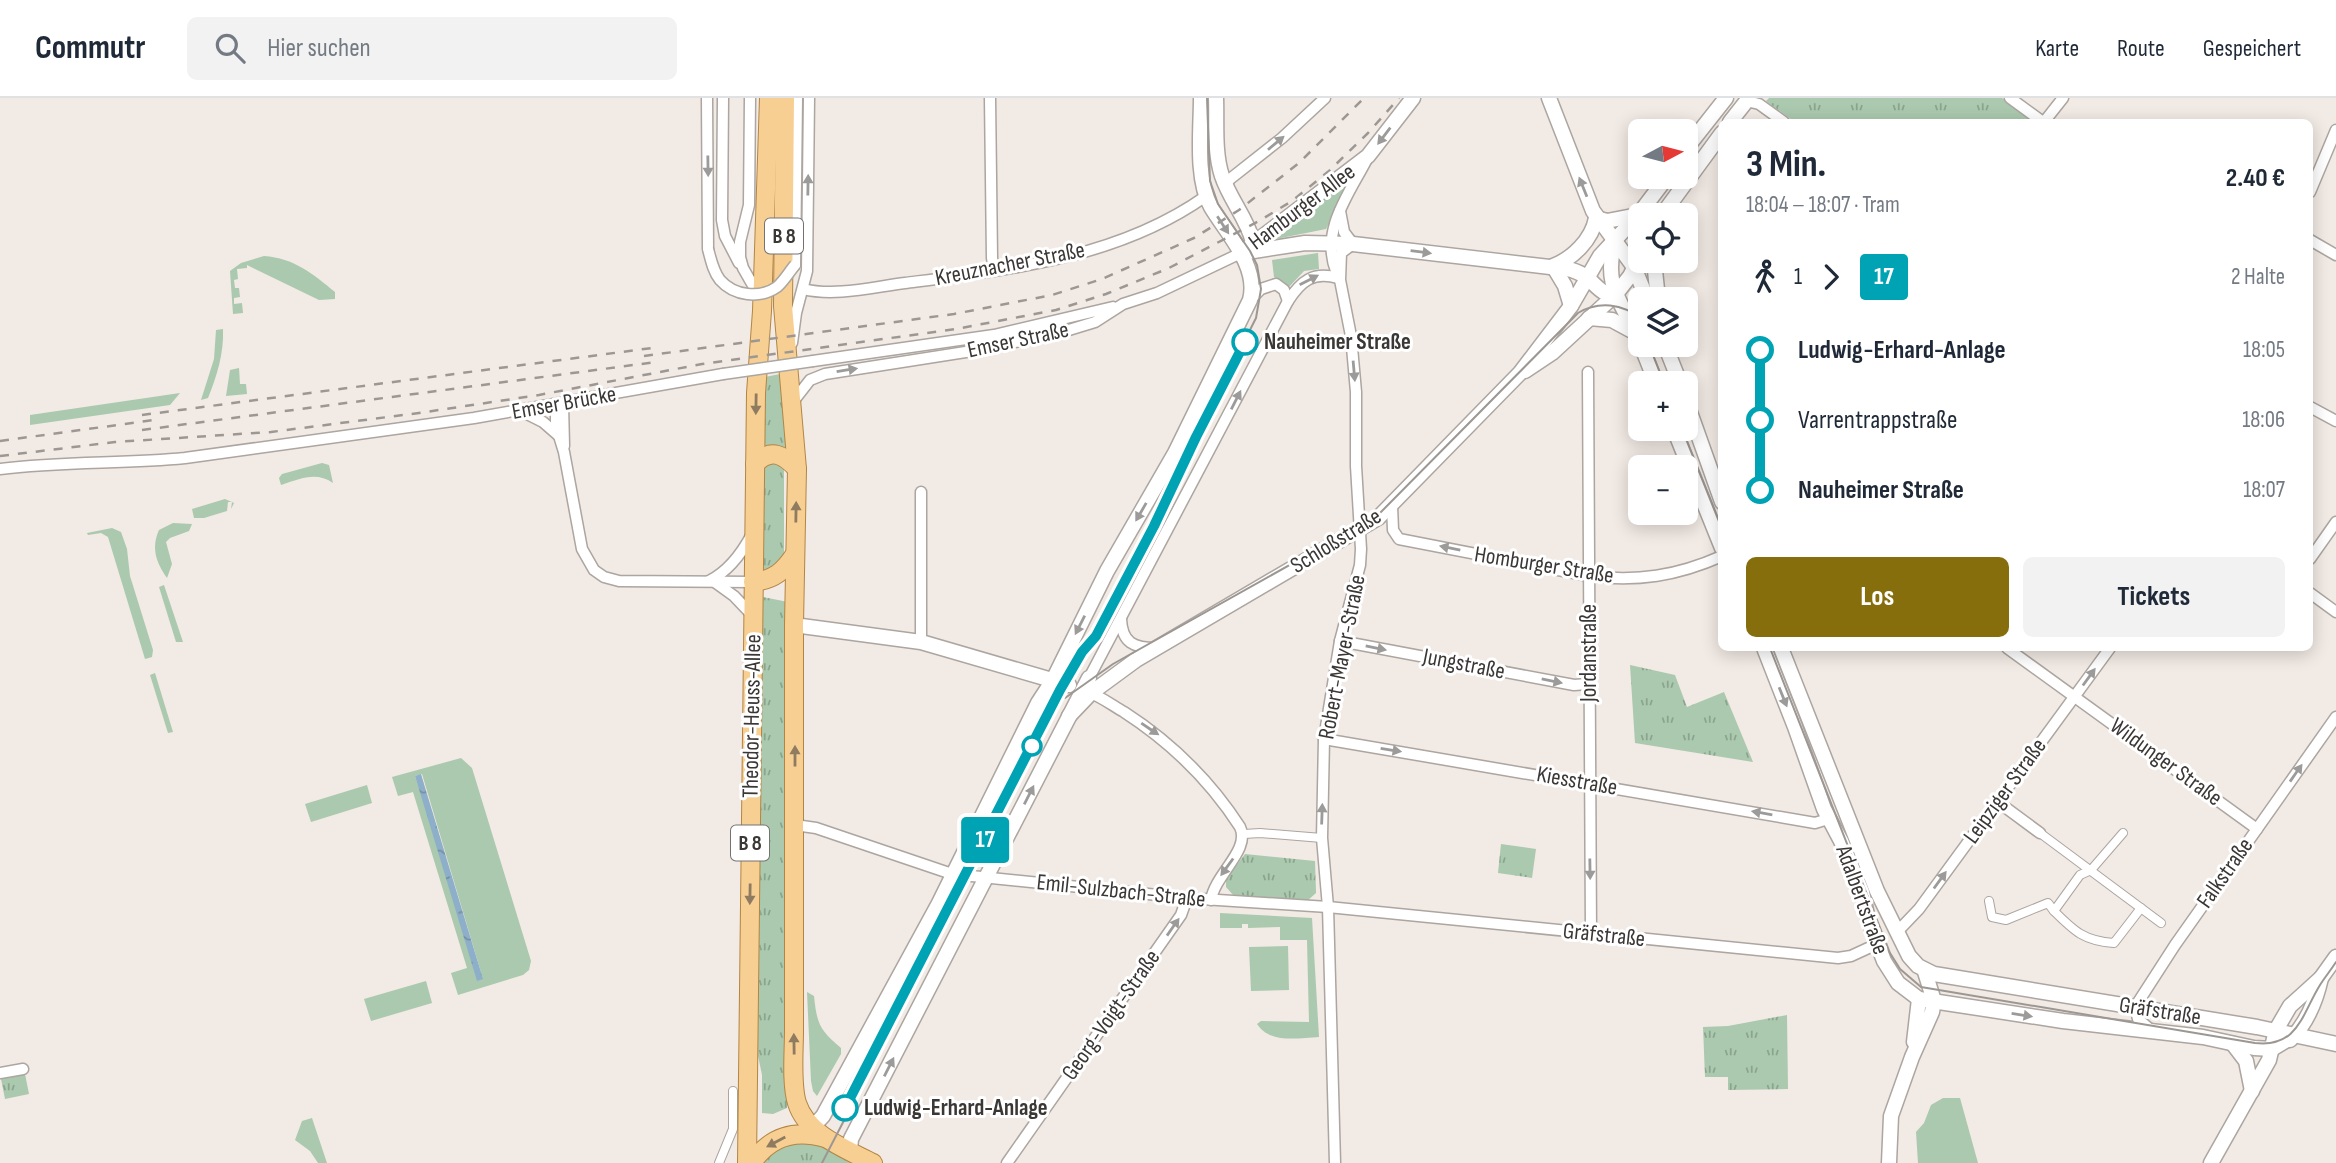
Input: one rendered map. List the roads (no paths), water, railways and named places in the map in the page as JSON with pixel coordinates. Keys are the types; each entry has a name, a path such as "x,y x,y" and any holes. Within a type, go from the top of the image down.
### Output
{"main road":[{"name":"Theodor-Heuss-Allee","path":"750,1163 756,393 762,311 769,98"},
{"name":"Theodor-Heuss-Allee","path":"785,98 782,306 797,469 794,625 795,1076 797,1104 814,1130"},
{"path":"755,464 765,455 778,453 797,469"},
{"path":"753,582 768,580 779,574 795,554"},
{"path":"750,1163 772,1141 814,1130 873,1163"}],"street":[{"path":"707,98 708,249 719,279 741,293 761,294 777,287 795,265 797,98"},
{"name":"Theodor-Heuss-Allee","path":"723,98 722,220 728,243 755,286 762,311"},
{"name":"Theodor-Heuss-Allee","path":"743,268 740,248 749,205 750,98"},
{"name":"Theodor-Heuss-Allee","path":"789,374 796,313 807,271 810,98"},
{"path":"990,98 994,270"},
{"path":"1201,98 1202,176 1206,196 1241,253 1266,247 1330,243 1567,268 1587,277 1610,276 1628,267"},
{"path":"1216,98 1218,154 1225,185 1248,224 1253,242"},
{"path":"1225,185 1325,98"},
{"name":"Hamburger Allee","path":"1330,243 1340,211 1368,156 1413,98"},
{"path":"1549,98 1596,218 1628,253"},
{"path":"1698,134 1726,98"},
{"path":"2010,98 2040,119"},
{"path":"2046,119 2063,98"},
{"path":"1732,119 1747,100 1759,104 1780,119"},
{"path":"2313,185 2336,130"},
{"path":"1671,203 1718,138"},
{"name":"Hamburger Allee","path":"1250,300 1252,282 1241,253 1368,156"},
{"name":"Schloßstraße","path":"1647,203 1658,189"},
{"name":"Kreuznacher Straße","path":"803,289 822,292 862,289 1039,264 1120,240 1147,229 1206,196"},
{"name":"Hamburger Allee","path":"1340,211 1344,232 1353,244"},
{"path":"1596,218 1614,220 1628,217"},
{"path":"1553,267 1565,262 1576,251 1593,229 1596,218"},
{"name":"Schloßstraße","path":"1038,703 1083,687 1136,660 1378,518 1521,373 1571,306 1604,250 1628,226"},
{"path":"1615,241 1610,276 1628,318"},
{"path":"2313,242 2336,255"},
{"name":"Robert-Mayer-Straße","path":"1330,243 1352,336 1360,565 1340,641 1324,739 1322,838 1328,907 1335,1163"},
{"name":"Robert-Mayer-Straße","path":"1339,279 1341,253 1353,244"},
{"name":"Emser Straße","path":"792,403 810,380 825,374 979,349 1059,333 1095,322 1123,304 1166,290 1241,253"},
{"path":"1553,267 1571,306"},
{"name":"Schloßstraße","path":"1521,373 1552,353 1616,295 1631,273"},
{"path":"1083,687 1287,301 1306,279 1323,275 1339,279"},
{"path":"1587,277 1607,295 1616,295"},
{"name":"Hamburger Allee","path":"1250,300 1261,289 1276,284 1284,290 1287,301"},
{"path":"814,1130 939,902 1107,571 1175,453 1250,300"},
{"name":"Emser Brücke","path":"0,469 45,464 139,463 186,458 521,411 705,376 994,335 1123,304"},
{"path":"1589,318 1612,320 1628,332"},
{"name":"Jordanstraße","path":"1588,372 1591,934"},
{"path":"562,404 556,415 558,435 564,452"},
{"path":"562,404 564,452 582,549 590,566 613,581 753,582"},
{"path":"2313,409 2336,421"},
{"path":"521,411 543,422 558,435"},
{"path":"1698,435 1718,491"},
{"path":"1679,441 1717,526"},
{"path":"921,492 921,642"},
{"name":"Homburger Straße","path":"1392,506 1393,530 1399,538 1589,576 1664,576 1718,557"},
{"path":"2313,555 2336,522"},
{"path":"710,582 727,569 746,547 754,529"},
{"path":"710,582 729,592 753,616"},
{"path":"2313,595 2336,612"},
{"path":"1121,618 1121,631 1128,640 1141,648 1156,648"},
{"path":"794,625 921,642 1083,687 1157,733 1211,786 1244,834 1239,850 1214,886 1211,900"},
{"name":"Jungstraße","path":"1340,641 1574,685 1588,684"},
{"name":"Adalbertstraße","path":"1765,651 1828,818 1841,841 1862,892 1877,944 1891,973 1910,993 1928,996 1925,972 1913,962 1870,873 1782,651"},
{"name":"Wildunger Straße","path":"2011,651 2256,829"},
{"name":"Leipziger Straße","path":"1897,932 1919,909 2108,651"},
{"name":"Schloßstraße","path":"986,877 1083,687"},
{"name":"Falkstraße","path":"2135,1007 2175,945 2336,717"},
{"name":"Kiesstraße","path":"1324,739 1815,823 1828,818"},
{"path":"1819,792 1829,797 1835,793 1836,787"},
{"path":"1998,802 2161,923"},
{"name":"Emil-Sulzbach-Straße","path":"795,825 816,828 952,874 1187,898 1328,907"},
{"path":"2054,911 2080,875 2091,870 2123,832"},
{"path":"1244,834 1322,838"},
{"path":"850,1150 851,1139 986,877"},
{"name":"Georg-Voigt-Straße","path":"1007,1163 1181,915 1187,898"},
{"path":"1989,901 1992,917 2006,920 2048,903 2081,936 2098,942 2114,943 2141,908"},
{"name":"Gräfstraße","path":"1328,907 1838,958 1852,956 1877,944"},
{"path":"2211,1163 2252,1091 2270,1055 2276,1030 2290,1006 2321,978 2336,957"},
{"name":"Gräfstraße","path":"1925,972 2276,1030 2336,1044"},
{"path":"2270,1055 2295,1035 2306,1019 2319,990 2321,978"},
{"name":"Gräfstraße","path":"1928,996 1941,981 1959,979"},
{"path":"1889,1163 1891,1116 1912,1057 1928,996"},
{"name":"Gräfstraße","path":"1928,996 2063,1021 2203,1037 2270,1055"},
{"path":"2135,1007 2138,1019 2152,1030"},
{"path":"2234,1044 2246,1061 2252,1091"},
{"path":"0,1073 23,1069"},
{"path":"719,1163 735,1129 733,1091"}],"water":[{"path":"421,774 483,979 477,981 415,776"}],"tram line":[{"path":"822,1163 1154,526 1256,318 1261,289 1257,265 1218,204 1210,181 1207,98"},
{"path":"1065,698 1113,664 1377,516 1578,313 1602,305 1628,311"},
{"name":"17","path":"845,1108 1060,690 1082,652 1096,636 1154,526 1245,342"},
{"path":"1654,357 1659,371"},
{"path":"1687,441 1718,519"},
{"path":"1771,651 1890,953 1900,969 1921,987 2255,1043 2269,1043 2281,1040 2297,1027 2336,962"}],"railway":[{"path":"644,356 954,314 1052,295 1102,279 1194,238 1239,210 1299,163 1364,98"},
{"path":"0,456 115,442 271,432 419,413 539,395 702,364 956,329 1056,310 1106,294 1169,268 1292,201 1329,171 1399,98"},
{"path":"142,415 652,348"},
{"path":"142,430 656,362"},
{"path":"0,441 154,420"}],"place":[{"name":"Nauheimer Straße","path":"1245,342"},
{"name":"Ludwig-Erhard-Anlage","path":"845,1108"}]}
